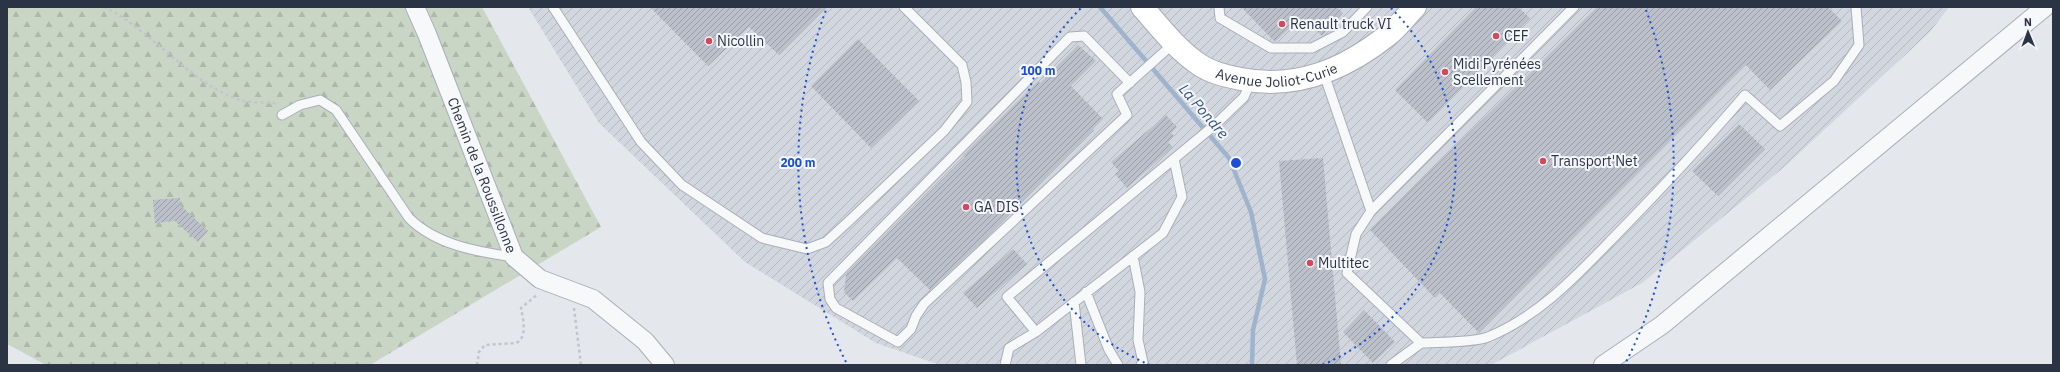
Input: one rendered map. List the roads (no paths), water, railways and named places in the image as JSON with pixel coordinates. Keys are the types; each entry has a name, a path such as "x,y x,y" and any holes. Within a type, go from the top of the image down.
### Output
{"street":[{"name":"Chemin de la Roussillonne","path":"415,7 427,34 514,257 540,279 593,299 645,341 665,365"},
{"name":"Avenue Joliot-Curie","path":"1142,7 1168,49 1201,66 1224,75 1251,81 1273,83 1304,79 1324,74 1341,66 1388,35 1408,10"},
{"path":"1603,365 1662,325 2045,7"}],"lane":[{"path":"553,7 641,142 682,184 762,238 807,249 826,242 850,220 944,131 967,102 966,82 962,65 904,7"},
{"path":"1220,7 1220,18 1271,48 1312,48 1343,32 1367,7"},
{"path":"1421,343 1347,273 1356,234 1371,211 1574,7"},
{"path":"1391,365 1421,343 1486,338 1513,325 1565,287 1681,169 1745,95 1780,126 1834,81 1859,45 1856,7"},
{"path":"1130,83 1084,36 1070,38 828,283 830,299 836,308 898,342 911,329 916,316 924,304 1127,115 1117,94 1130,83 1144,71 1168,49"},
{"path":"1324,74 1371,211"},
{"path":"1036,332 1007,298 1216,124 1244,97 1251,81"},
{"path":"282,115 300,105 320,100 336,110 409,218 420,229 443,241 487,253 514,257"},
{"path":"1005,365 1010,348 1036,332 1163,233 1182,198 1174,159"},
{"path":"1133,256 1140,292 1138,340 1143,362 1141,365"},
{"path":"1086,292 1109,350 1118,365"},
{"path":"1074,302 1081,365"}],"waterway":[{"name":"La Pondre","path":"1100,7 1229,158 1251,212 1265,279 1253,330 1252,365"}],"place":[{"name":"Renault truck VI","path":"1282,24"},
{"name":"CEF","path":"1496,36"},
{"name":"Nicollin","path":"709,41"},
{"name":"Midi Pyrénées Scellement","path":"1445,72"},
{"name":"Transport'Net","path":"1543,161"},
{"name":"GA DIS","path":"966,207"},
{"name":"Multitec","path":"1310,263"}]}
